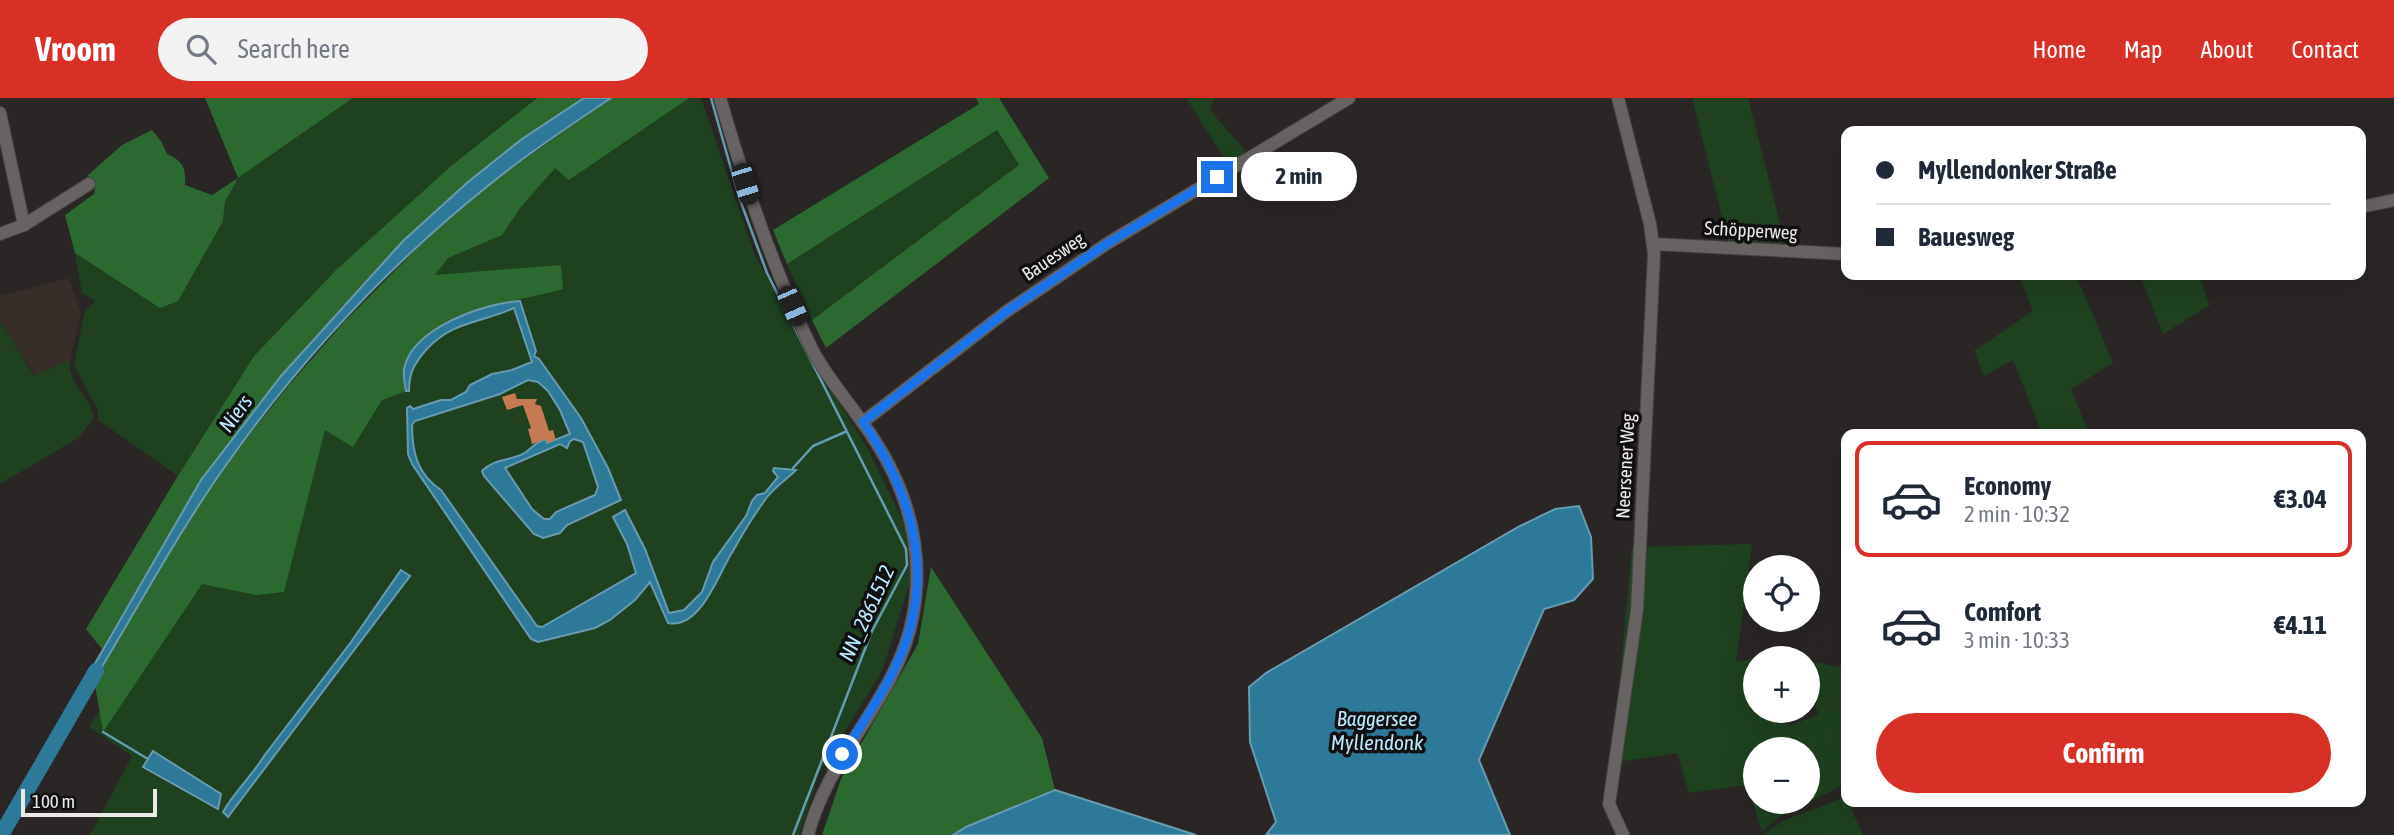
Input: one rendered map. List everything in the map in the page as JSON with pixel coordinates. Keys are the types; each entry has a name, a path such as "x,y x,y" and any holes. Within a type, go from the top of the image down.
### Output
{"street":[{"path":"720,98 750,198 792,306 818,360 889,463 909,510 917,558 915,602 909,632 893,671 835,768 817,806 808,835"},
{"name":"Bauesweg","path":"863,422 1007,311 1108,243 1349,98"},
{"name":"Neersener Weg","path":"1618,98 1654,243 1637,610 1609,804 1623,835"},
{"path":"0,113 24,225"},
{"path":"0,234 24,225 89,184"},
{"path":"2366,206 2394,200"},
{"name":"Schöpperweg","path":"1654,243 1841,254"}],"shaded area":[{"path":"69,278 81,313 70,360 35,376 0,321 0,296"}],"green space":[{"path":"205,98 353,98 238,178"},
{"path":"353,98 537,98 451,166 337,269 254,356 178,476 98,420 98,411 74,365 84,313 95,301 82,293 75,253 161,308 223,221 225,202 238,178"},
{"path":"537,98 584,98 522,139 468,182 403,241 312,340 201,480 102,649 86,629 254,356 337,269 451,166"},
{"path":"611,98 689,98 569,180 555,168 520,208 502,235 448,258 435,275 561,265 563,289 497,305 448,323 428,335 413,351 404,369 406,391 382,400 353,447 325,430 284,592 256,595 202,584 103,732 94,679 181,532 227,463 289,385 344,322 436,229 495,180"},
{"path":"662,98 701,98 754,253 816,366 868,449 907,529 910,582 882,671 819,773 799,835 90,835 132,756 89,727 207,536 339,361 513,196"},
{"path":"976,98 999,98 1049,178 826,348 812,320 1019,165 997,130 787,264 773,230 979,104"},
{"path":"1186,98 1216,98 1209,109 1247,153 1228,164"},
{"path":"1692,98 1748,98 1785,243 1728,241"},
{"path":"152,130 167,154 177,159 182,166 185,185 212,195 238,178 225,202 223,221 178,301 160,308 75,253 65,215 94,194 95,187 87,176 122,145"},
{"path":"997,130 1019,166 812,320 787,264"},
{"path":"2021,280 2078,280 2113,363 2071,389 2087,429 2040,429 2013,360 1984,376 1974,351 2033,311"},
{"path":"2142,280 2200,280 2210,305 2163,334"},
{"path":"0,321 34,376 70,360 72,376 89,403 94,418 78,438 0,484"},
{"path":"1752,544 1751,555 1743,555 1743,610 1736,662 1743,661 1743,723 1787,723 1788,726 1796,723 1820,723 1820,663 1841,667 1841,786 1820,797 1820,737 1743,737 1743,786 1689,793 1677,753 1612,763 1632,547"},
{"path":"931,567 1042,738 1055,790 951,835 822,835 841,779 918,644"},
{"path":"1841,799 1841,807 1850,807 1863,835 1764,835 1782,821 1801,814 1820,814 1820,807"},
{"path":"1757,814 1785,814 1779,817 1762,832"}],"water":[{"path":"584,98 611,98 522,159 420,244 350,313 285,387 207,492 88,690 82,686 201,480 281,376 403,241 468,182 522,139"},
{"path":"520,301 536,351 534,356 539,359 581,418 608,468 621,500 567,525 560,533 543,538 534,534 484,476 482,471 492,464 521,455 543,440 546,439 547,443 570,434 560,410 548,391 538,382 528,380 500,394 415,421 412,435 415,454 422,470 441,490 537,626 542,627 636,573 627,544 613,517 625,510 645,549 669,613 684,610 702,592 713,562 746,516 752,501 757,495 765,493 778,477 773,471 774,468 796,470 774,489 763,503 708,598 690,618 680,623 668,623 650,582 635,600 595,628 538,642 531,639 412,464 408,454 407,408 451,400 466,392 470,385 492,374 532,362 514,308 456,328 435,341 415,365 409,391 406,391 404,369 410,354 420,341 452,320 505,303","holes":["574,439 583,442 598,487 595,495 556,512 550,519 544,519 532,509 505,468 560,444 567,448"]},
{"name":"Baggersee Myllendonk","path":"1579,506 1591,537 1593,579 1574,600 1544,609 1479,760 1510,835 1266,835 1276,822 1250,742 1249,687 1266,673 1520,526 1555,509"},
{"path":"401,570 410,576 228,817 223,812 232,798 351,642"},
{"path":"153,751 221,794 218,809 143,767"},
{"path":"1055,790 1196,835 953,835"}],"building":[{"path":"515,393 517,399 537,399 535,404 541,406 549,431 553,430 556,440 547,443 546,439 532,444 528,429 531,428 523,405 507,410 502,397"}],"waterway":[{"name":"NN_2861512","path":"711,98 739,197 767,273 906,549 907,565 872,631 793,835"},
{"path":"793,468 813,446 845,432"},
{"name":"Niers","path":"1,835 96,671"},
{"path":"103,732 148,759"}],"route":[{"path":"842,754 888,682 900,657 912,619 918,574 914,532 902,491 882,450 863,422 1007,311 1108,243 1217,177"}]}
